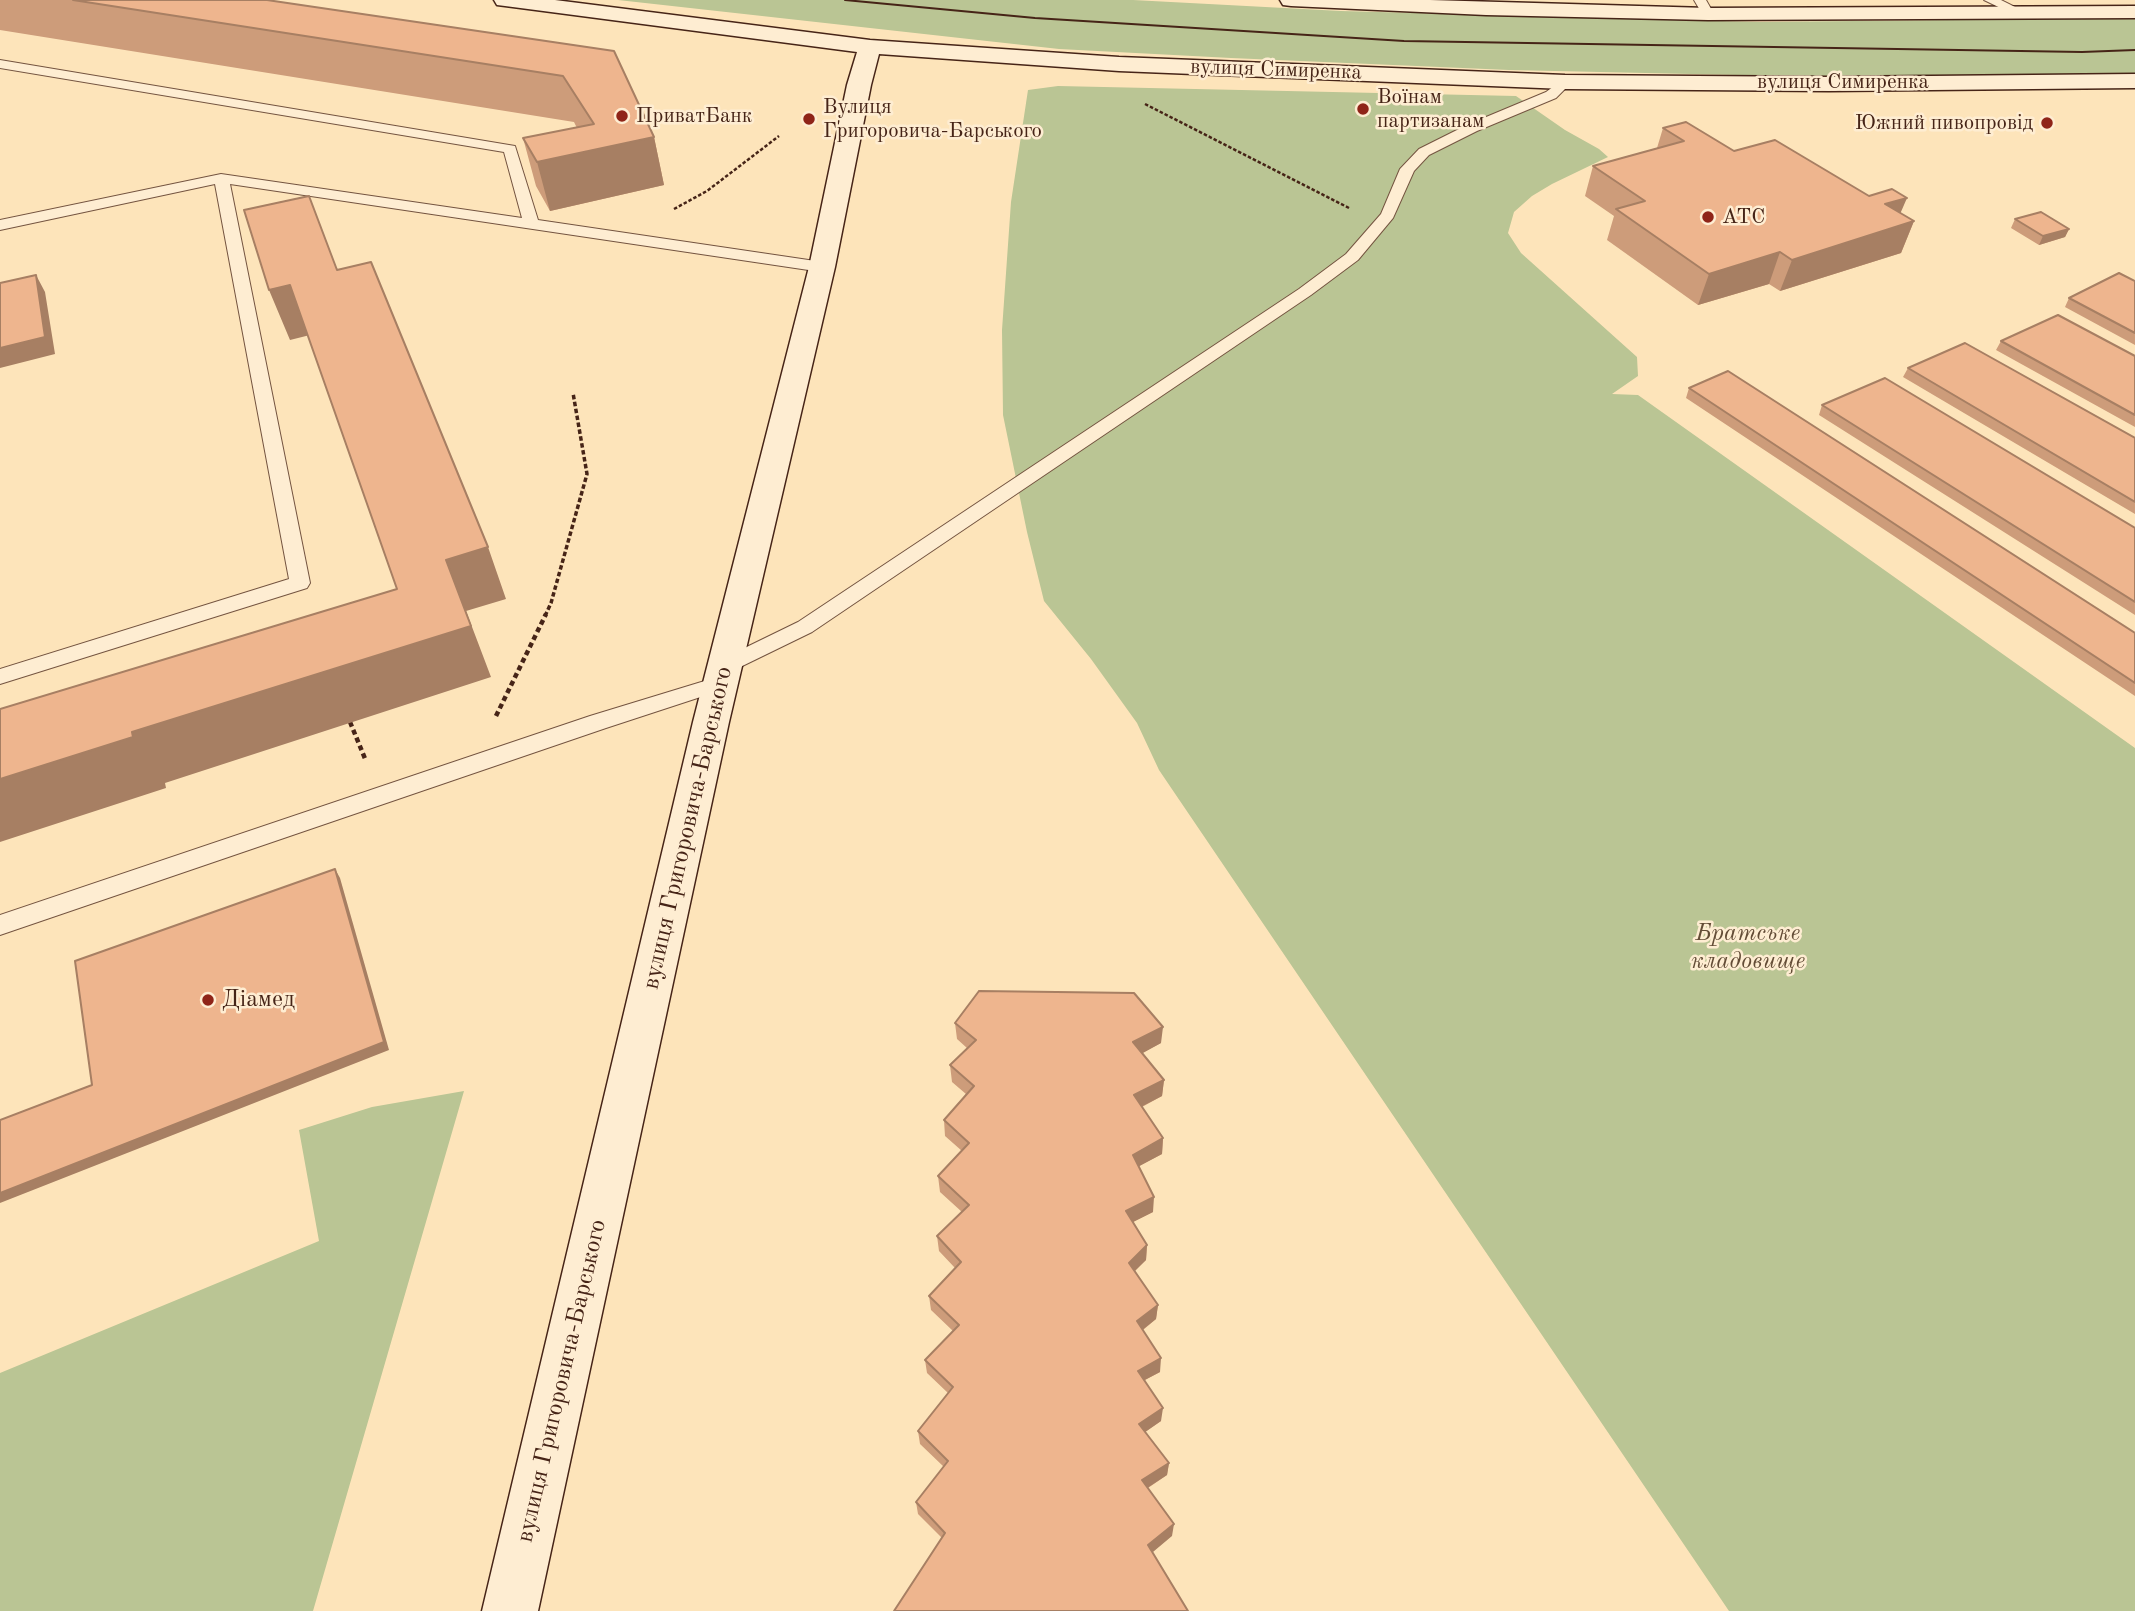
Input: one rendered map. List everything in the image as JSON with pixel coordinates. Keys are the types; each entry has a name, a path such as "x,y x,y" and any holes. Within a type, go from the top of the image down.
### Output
{"street":[{"name":"вулиця Симиренка","path":"505,0 870,47 1119,64 1565,82 1840,84 2135,81"},
{"path":"1291,0 1486,9 1704,7 2021,13 2135,12"},
{"name":"вулиця Григоровича-Барського","path":"510,1611 723,674 822,268 854,107 870,47"}],"lane":[{"path":"1990,0 2021,13"},
{"path":"0,64 510,149 531,224"},
{"path":"0,925 473,765 723,674 805,627 1305,292 1352,257 1381,224 1388,215 1407,169 1424,152 1550,95 1565,82"},
{"path":"0,225 221,178 822,268"},
{"path":"0,677 300,583 221,178"}],"path":[{"path":"1142,102 1381,224"},
{"path":"614,237 635,230 707,191 779,136"},
{"path":"473,765 551,603 587,474 573,393"}],"green space":[{"path":"618,0 1133,0 1341,11 1760,22 2135,18 2135,73 1828,77 1509,70 1231,58 1059,49"},
{"name":"Братське кладовище","path":"1058,86 1516,96 1608,157 1532,196 1514,212 1508,233 1521,253 1637,357 1638,376 1612,394 1638,395 2135,748 2135,1611 1729,1611 1159,770 1137,723 1091,659 1044,601 1003,415 1002,330 1011,202 1028,90"},
{"path":"464,1091 313,1611 0,1611 0,1373 319,1241 299,1130 372,1107"}],"building":[{"path":"73,0 267,0 614,51 654,137 537,162 523,138 594,124 563,76"},
{"path":"1686,122 1734,151 1775,140 1869,196 1892,189 1907,198 1885,204 1914,221 1792,260 1780,252 1709,274 1616,209 1645,201 1593,166 1684,141 1663,128"},
{"path":"309,196 337,270 371,262 488,547 446,560 471,626 132,732 133,737 0,779 0,709 397,589 290,285 269,290 244,210"},
{"path":"2041,212 2069,229 2043,236 2015,219"},
{"path":"2119,273 2135,281 2135,333 2069,298"},
{"path":"36,275 45,337 0,348 0,283"},
{"path":"2058,315 2135,356 2135,415 2001,341"},
{"path":"1965,343 2135,438 2135,502 1908,368"},
{"path":"1728,371 2135,633 2135,683 1689,388"},
{"path":"1885,378 2135,528 2135,602 1822,405"},
{"path":"335,869 384,1042 0,1193 0,1120 92,1085 75,961"},
{"path":"979,991 1134,993 1163,1027 1133,1042 1164,1080 1134,1095 1163,1138 1133,1155 1154,1197 1126,1211 1147,1245 1129,1263 1158,1305 1137,1321 1161,1358 1138,1371 1163,1408 1139,1424 1169,1463 1142,1480 1174,1524 1148,1545 1188,1611 894,1611 945,1533 916,1502 948,1461 918,1431 953,1387 925,1360 959,1325 929,1296 961,1262 937,1236 969,1205 938,1176 969,1143 944,1120 974,1086 950,1065 976,1040 955,1023"}],"tram line":[{"path":"845,0 1035,18 1404,41 2082,52 2135,50"}],"place":[{"name":"Воїнам партизанам","path":"1363,109"},
{"name":"ПриватБанк","path":"622,116"},
{"name":"Вулиця Григоровича-Барського","path":"809,119"},
{"name":"Южний пивопровід","path":"2047,123"},
{"name":"АТС","path":"1708,217"},
{"name":"Діамед","path":"208,1000"}]}
